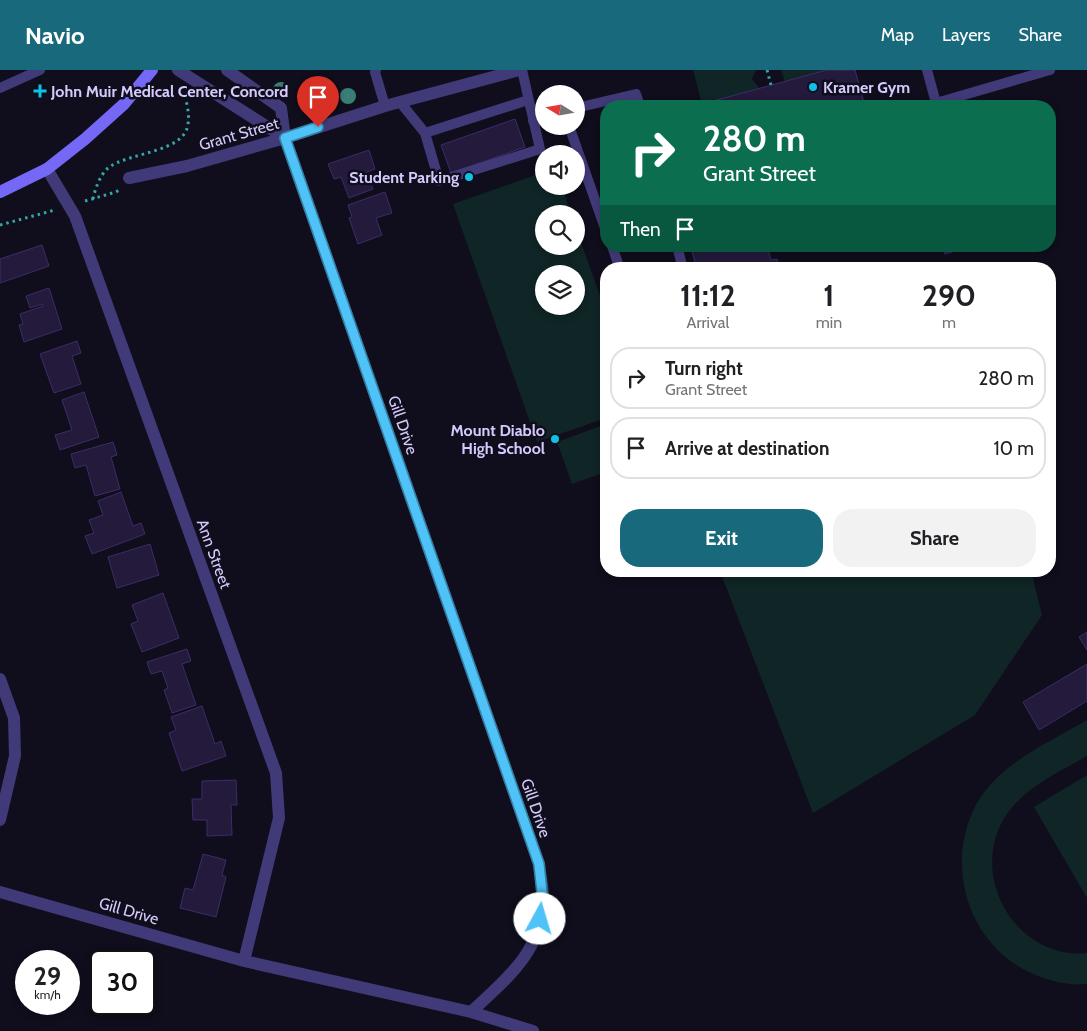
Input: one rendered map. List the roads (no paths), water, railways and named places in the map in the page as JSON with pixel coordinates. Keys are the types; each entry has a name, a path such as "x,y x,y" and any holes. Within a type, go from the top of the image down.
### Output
{"street":[{"path":"0,192 47,169 85,139 124,104 152,70"},
{"path":"178,70 285,138"},
{"name":"Gill Drive","path":"0,892 244,960 471,1012 520,964 536,937 543,902 539,864 285,138 281,108 227,70"},
{"name":"Grant Street","path":"129,178 187,166 285,138 384,106 520,70"},
{"name":"Ann Street","path":"47,169 75,216 276,773 279,818 244,960"},
{"path":"0,679 14,718 15,756 0,820"},
{"path":"471,1012 533,1031"}],"lane":[{"path":"0,88 40,70"},
{"path":"376,70 384,106"},
{"path":"520,70 528,100 535,112"},
{"path":"927,70 935,100"},
{"path":"946,100 1050,70"},
{"path":"610,100 636,94 638,100"},
{"path":"424,133 528,100"},
{"path":"400,102 424,133 439,181 540,149 540,135"},
{"path":"585,106 600,102"},
{"path":"572,135 600,214"}],"place":[{"name":"Kramer Gym","path":"813,87"},
{"name":"John Muir Medical Center, Concord","path":"40,91"},
{"name":"Student Parking","path":"469,177"},
{"name":"Mount Diablo High School","path":"555,439"}]}
